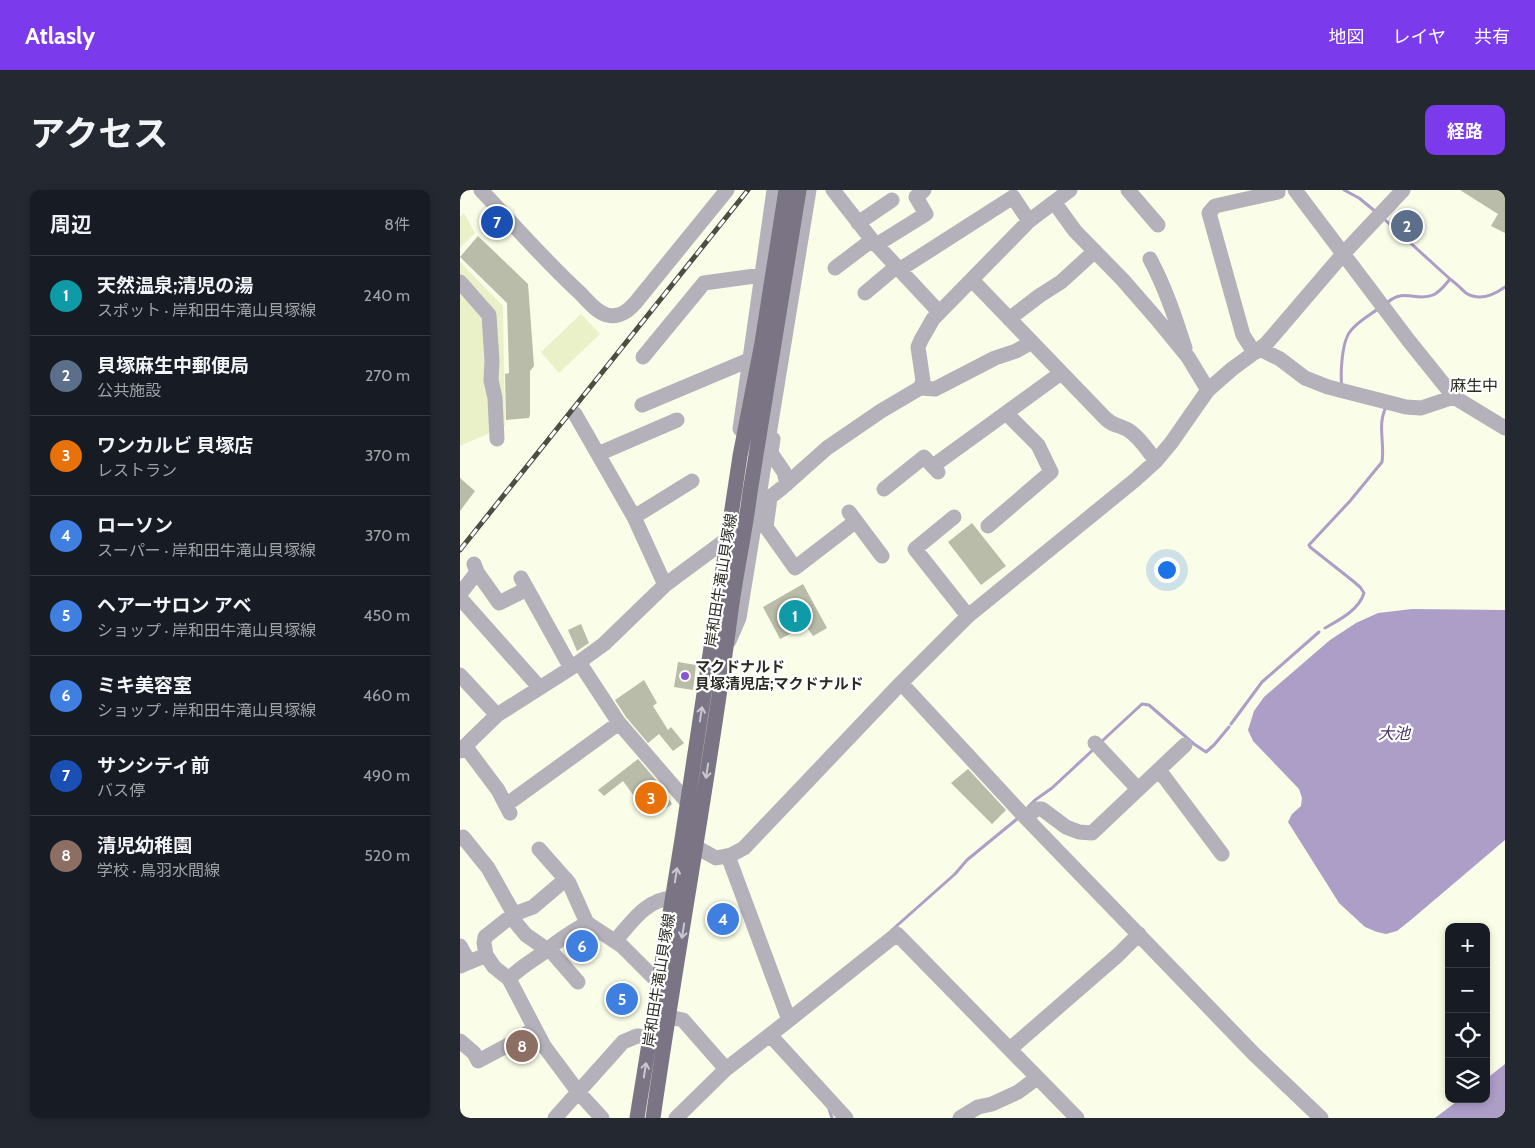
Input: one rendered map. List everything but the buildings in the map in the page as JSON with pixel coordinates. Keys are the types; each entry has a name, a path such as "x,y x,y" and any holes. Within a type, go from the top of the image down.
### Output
{"main road":[{"name":"岸和田牛滝山貝塚線","path":"637,1118 658,1038 669,1017 730,617 758,506 750,492 782,256 786,190"},
{"name":"岸和田牛滝山貝塚線","path":"653,1118 659,981 727,539 782,256 799,190"}],"street":[{"path":"481,190 560,275 594,307 605,314 616,316 627,312 636,302 727,190"},
{"path":"731,515 742,407 774,190"},
{"path":"809,190 774,397 758,506 766,527 795,568 853,517 882,556"},
{"path":"833,190 874,242 939,312"},
{"path":"835,268 874,242 926,214 916,197 924,190"},
{"path":"920,388 923,381 918,347 939,312 1029,221 1070,190"},
{"path":"1128,190 1158,225"},
{"path":"1278,190 1278,192 1215,206 1209,213 1243,335 1250,346 1280,360 1305,378 1328,387 1406,407 1421,408 1454,397"},
{"path":"1294,190 1454,397 1505,428"},
{"path":"682,839 716,858 728,856 744,848 968,616 1156,461 1172,443 1208,390 1232,369 1266,344 1343,254 1404,190"},
{"path":"865,293 1013,193 1029,221"},
{"path":"858,223 892,200"},
{"path":"1054,202 1074,231 1128,285 1188,357 1208,390"},
{"path":"1010,319 1039,296 1062,282 1095,251"},
{"path":"1150,258 1171,305 1188,357"},
{"path":"643,357 704,283 762,274"},
{"path":"972,280 1106,419 1114,426 1125,428 1133,434 1156,461"},
{"path":"460,282 489,316 492,361 491,380 495,398 497,439"},
{"path":"619,723 508,810 498,790 462,748 498,715 604,644 665,586 727,539 758,506 787,484 827,448 881,411 920,388 935,389 995,358 1032,342"},
{"path":"642,406 749,360"},
{"path":"884,489 924,457 935,469 1061,372"},
{"path":"774,397 776,421 772,453 784,472 787,484"},
{"path":"988,526 1052,472 1038,445 1006,413"},
{"path":"575,414 634,517 665,586"},
{"path":"598,454 677,420"},
{"path":"634,517 692,481"},
{"path":"954,516 914,549 968,616"},
{"path":"539,687 460,596 475,568 499,604 524,584 575,665 619,723 700,817"},
{"path":"460,675 498,715"},
{"path":"902,683 1025,817 1254,1054 1321,1118"},
{"path":"1025,817 1037,808 1042,809 1066,827 1079,832 1092,833 1185,745"},
{"path":"1097,746 1138,789"},
{"path":"1159,770 1222,854"},
{"path":"460,839 463,837 488,868 514,914 516,923 526,935 548,949 578,982"},
{"path":"540,848 570,883 587,923 615,941 659,981"},
{"path":"728,856 790,1020"},
{"path":"566,879 533,907 514,914 485,937 484,943 486,955 494,967 509,979 544,1046 579,1093 602,1118"},
{"path":"615,941 647,906 662,899 672,898"},
{"path":"509,979 517,970 563,937 587,923"},
{"path":"676,1118 726,1069 897,934 1077,1118"},
{"path":"1010,1049 1118,955 1139,934"},
{"path":"460,946 464,964 486,955"},
{"path":"669,1017 683,1020 726,1069"},
{"path":"460,1040 474,1053 478,1061 534,1029"},
{"path":"770,1035 846,1118"},
{"path":"555,1118 623,1042 637,1036 658,1038"},
{"path":"960,1118 978,1107 992,1104 1018,1092 1037,1078"}],"green space":[{"path":"464,213 475,233 460,248 460,217"},
{"path":"460,262 503,306 505,426 460,446"},
{"path":"581,314 600,334 559,373 541,352"}],"water":[{"name":"大池","path":"1412,609 1505,610 1505,840 1397,931 1386,934 1365,927 1339,903 1288,822 1292,814 1301,806 1302,798 1299,789 1253,741 1248,730 1254,711 1264,697 1330,640 1356,623 1378,613"},
{"path":"1505,1064 1505,1118 1435,1118 1455,1103 1490,1103 1490,1076"}],"waterway":[{"path":"1344,190 1359,198 1376,212"},
{"path":"1383,218 1450,279"},
{"path":"1388,302 1405,295 1421,297 1433,295 1450,279 1466,293 1476,297 1492,295 1505,287"},
{"path":"1342,387 1342,362 1347,337 1357,325 1379,308"},
{"path":"1325,628 1342,618 1358,605 1364,593 1360,587 1309,545 1350,501 1382,462 1382,421 1386,407"},
{"path":"1231,724 1262,682 1319,632"},
{"path":"1101,742 1142,704 1149,705 1206,752 1229,727"},
{"path":"1028,807 1052,788 1095,748"},
{"path":"892,930 955,874 967,860 1017,819"},
{"path":"829,1109 832,1118"}],"railway":[{"path":"460,550 748,190"}],"place":[{"name":"サンシティ前","path":"497,222"},
{"name":"貝塚麻生中郵便局","path":"1407,226"},
{"name":"天然温泉;清児の湯","path":"795,616"},
{"name":"マクドナルド 貝塚清児店;マクドナルド","path":"685,676"},
{"name":"ワンカルビ 貝塚店","path":"651,798"},
{"name":"ローソン","path":"723,919"},
{"name":"ミキ美容室","path":"582,946"},
{"name":"ヘアーサロン アベ","path":"622,999"},
{"name":"清児幼稚園","path":"522,1046"}],"district":[{"name":"麻生中","path":"1474,385"}]}
